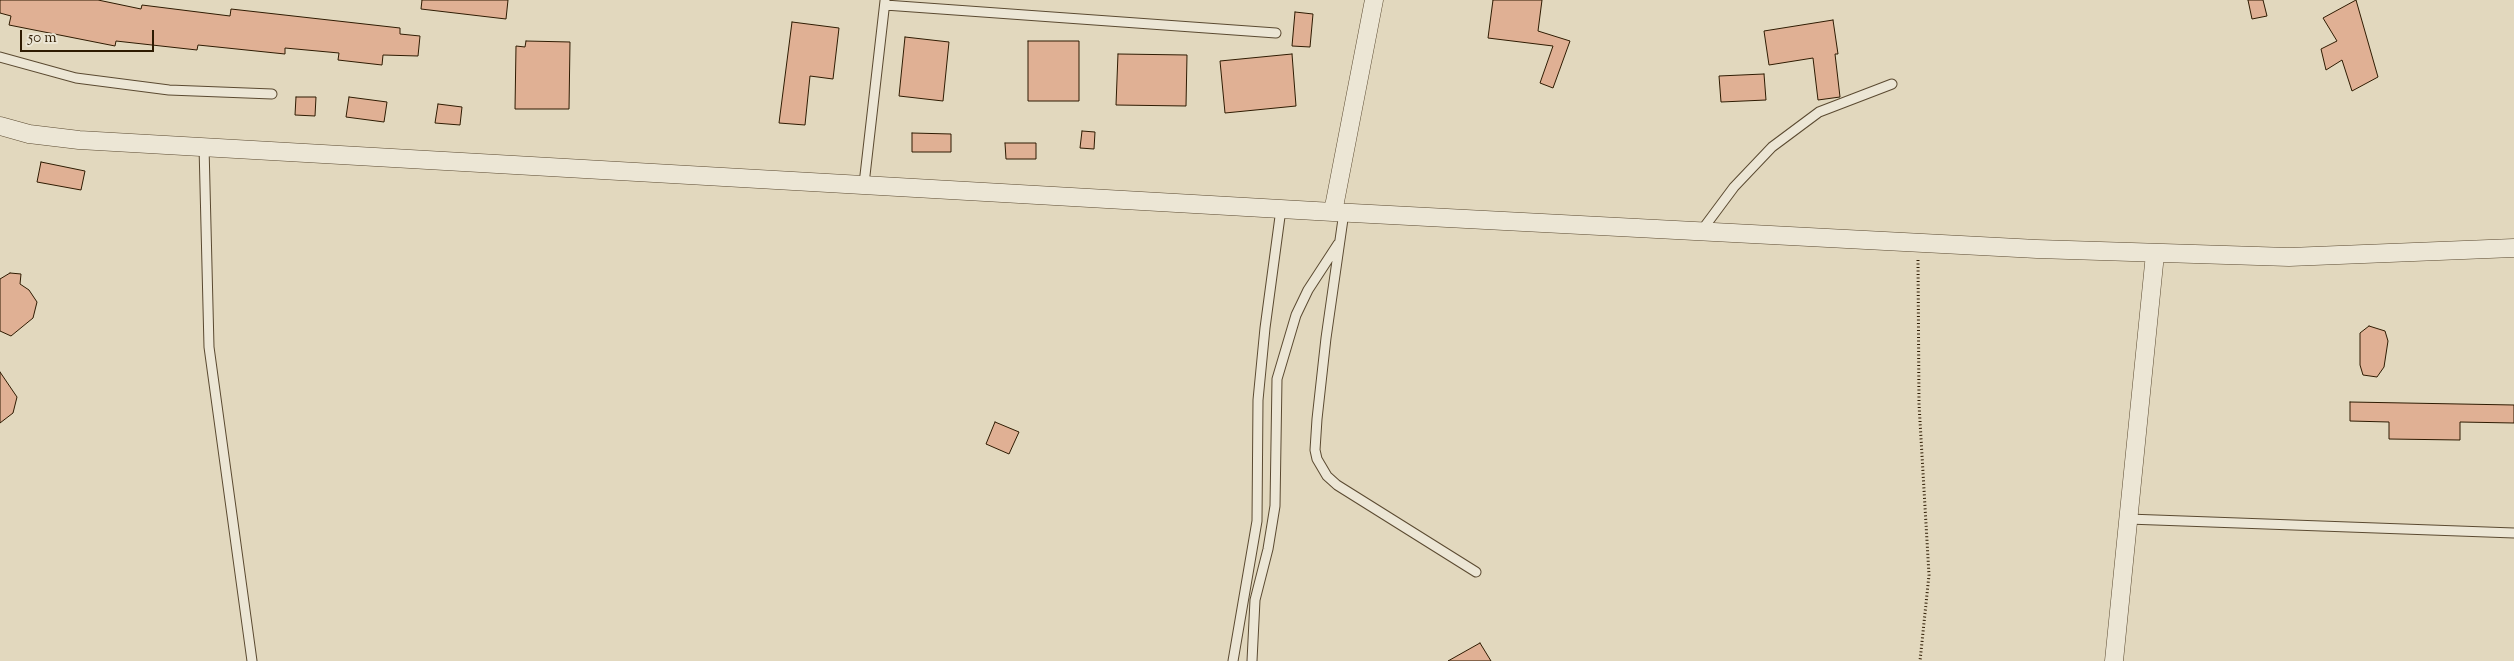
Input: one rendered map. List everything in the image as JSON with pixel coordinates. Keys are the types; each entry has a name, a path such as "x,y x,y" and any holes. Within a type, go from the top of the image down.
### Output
{"street":[{"path":"1339,212 1374,0"},
{"path":"0,126 29,134 79,140 204,145 1281,209 2154,254 2289,257 2514,248"},
{"path":"2114,661 2154,254"}],"lane":[{"path":"864,184 885,3 1276,32"},
{"path":"0,57 76,78 169,90 272,94"},
{"path":"1702,230 1734,186 1772,147 1819,112 1892,84"},
{"path":"204,145 209,346 252,661"},
{"path":"1233,661 1257,521 1258,400 1265,328 1281,209"},
{"path":"1339,212 1340,242 1317,419 1315,450 1317,459 1337,485 1476,572"},
{"path":"1252,661 1255,600 1268,549 1275,506 1278,379 1296,315 1321,267 1340,242"},
{"path":"2128,519 2514,533"}],"path":[{"path":"1917,242 1919,404 1929,575 1920,661"}],"building":[{"path":"0,0 98,0 141,9 142,5 230,16 231,9 400,28 400,34 420,36 418,56 383,55 382,65 338,60 339,53 285,48 285,54 198,45 197,50 116,41 115,46 9,25 11,16 0,13"},
{"path":"422,0 508,0 506,19 421,9"},
{"path":"1493,0 1542,0 1538,31 1570,41 1553,88 1540,83 1553,46 1488,38"},
{"path":"2248,0 2263,0 2267,16 2252,19"},
{"path":"2356,0 2378,77 2352,91 2342,60 2326,70 2321,49 2337,41 2323,18"},
{"path":"1295,12 1313,14 1310,47 1292,46"},
{"path":"1833,20 1838,54 1835,54 1840,97 1818,100 1813,58 1769,65 1764,31"},
{"path":"792,22 839,28 833,79 810,76 805,125 779,123"},
{"path":"905,37 949,42 943,101 899,96"},
{"path":"526,41 570,42 569,109 515,109 516,46 525,47"},
{"path":"1028,41 1079,41 1079,101 1028,101"},
{"path":"1118,54 1187,55 1186,106 1116,105"},
{"path":"1292,54 1296,106 1225,113 1220,61"},
{"path":"1764,74 1766,100 1721,102 1719,76"},
{"path":"296,97 316,97 315,116 295,115"},
{"path":"349,97 387,102 384,122 346,117"},
{"path":"438,104 462,107 460,125 435,123"},
{"path":"1082,131 1095,132 1094,149 1080,148"},
{"path":"912,133 951,134 951,152 912,152"},
{"path":"1005,143 1036,143 1036,159 1006,159"},
{"path":"41,162 85,171 81,190 37,182"},
{"path":"10,273 21,274 20,284 29,290 37,302 33,318 11,336 0,331 0,279"},
{"path":"2369,326 2385,331 2388,341 2384,367 2377,377 2363,375 2360,365 2360,333"},
{"path":"0,372 17,397 13,413 0,423"},
{"path":"2350,402 2514,405 2514,423 2460,422 2460,440 2389,439 2389,422 2350,421"},
{"path":"995,422 1019,432 1009,454 986,444"},
{"path":"1480,643 1491,661 1448,661"}]}
